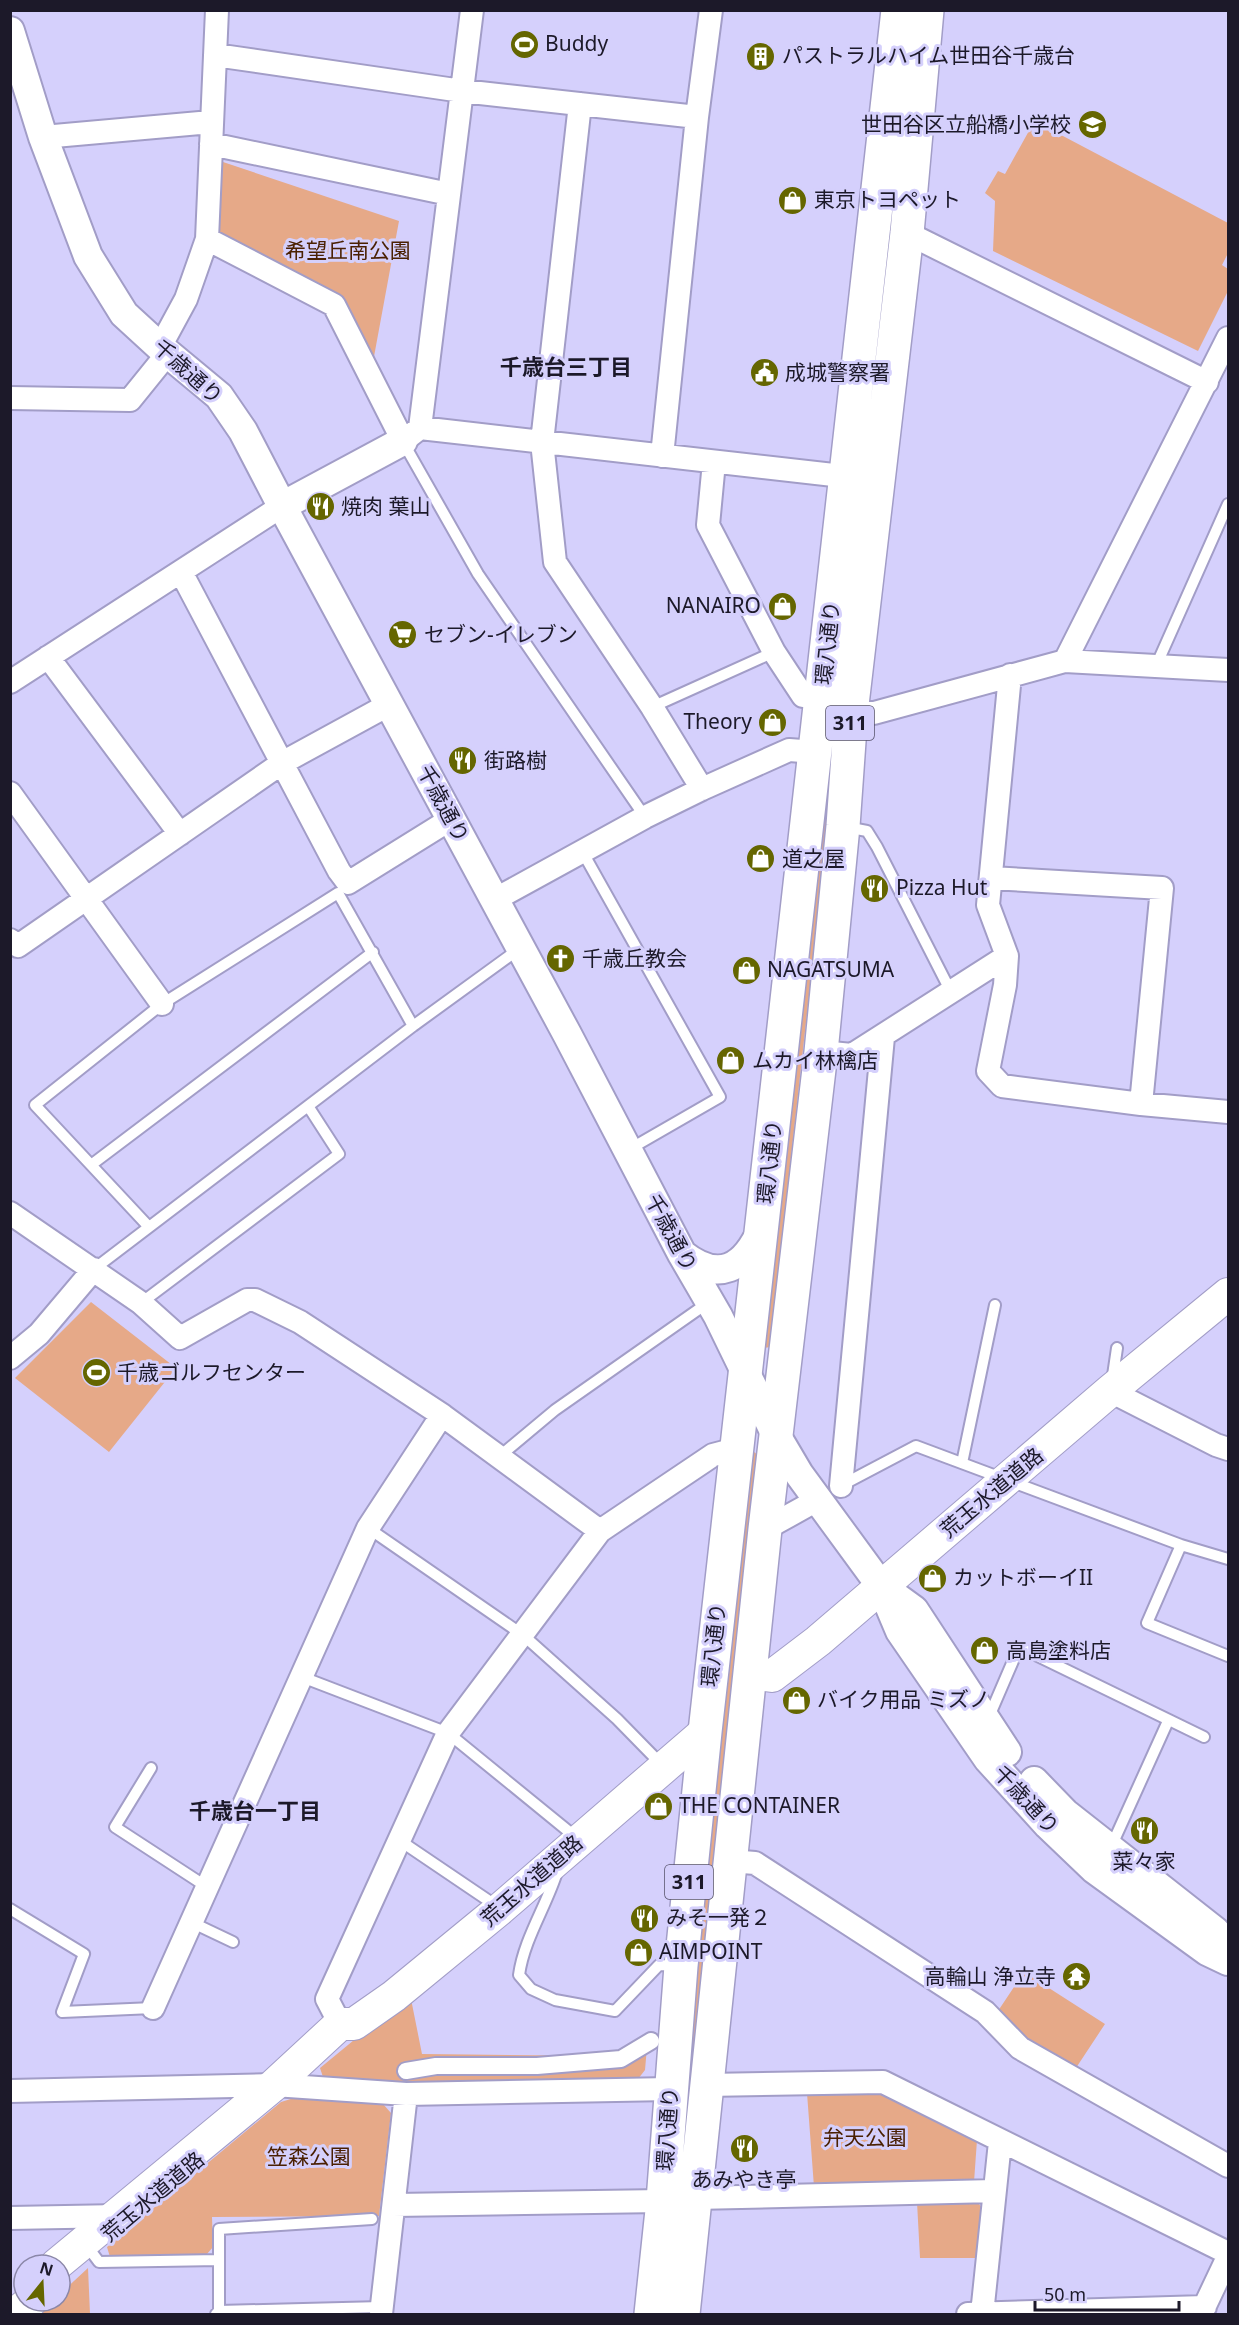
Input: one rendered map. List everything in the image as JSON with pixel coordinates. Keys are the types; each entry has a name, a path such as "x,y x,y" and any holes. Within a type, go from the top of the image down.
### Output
{"main road":[{"name":"環八通り","path":"651,2314 706,2085 765,1529 821,1052 843,826 851,713 862,478 898,10"},
{"name":"環八通り","path":"683,2314 679,2199 670,2089 705,1732 822,699 907,233 927,10"},
{"name":"荒玉水道道路","path":"750,1673 772,1676 818,1641 1110,1391 1228,1294"},
{"name":"荒玉水道道路","path":"72,2253 237,2126 282,2085 346,2036 347,2024 394,1996 500,1909 705,1732"},
{"name":"荒玉水道道路","path":"72,2266 122,2216"}],"street":[{"path":"10,398 130,400 164,350 186,299 207,239 217,10"},
{"path":"411,435 448,194 472,10"},
{"path":"662,456 711,10"},
{"name":"千歳通り","path":"10,31 43,137 88,256 124,315 219,396 243,431 709,1302 776,1435 799,1473 830,1492 881,1586 900,1631 988,1759 1026,1802 1094,1869 1207,1950 1228,1960"},
{"path":"215,55 462,92 698,117"},
{"path":"579,104 542,442 555,562 652,707 702,789"},
{"path":"43,137 211,133 448,194"},
{"path":"907,233 1207,382"},
{"path":"207,239 334,305 411,435"},
{"path":"1065,661 1228,338"},
{"path":"10,682 282,506 411,435 542,442 862,478"},
{"path":"714,462 708,525 774,652 803,696 822,699"},
{"path":"181,572 339,871 348,883 451,819"},
{"path":"48,657 180,834"},
{"path":"851,713 874,713 1065,661 1228,670"},
{"path":"1010,675 988,905 1007,956 1005,985 988,1071 1002,1086 1141,1104 1228,1112"},
{"path":"10,940 18,946 282,763 390,704"},
{"path":"494,900 645,817 702,789 789,750 816,752"},
{"path":"10,793 162,1004"},
{"path":"991,878 1162,888 1141,1104"},
{"path":"821,1052 852,1055 883,1037 950,990 1007,956"},
{"path":"765,1529 830,1492 883,1037"},
{"path":"10,1214 141,1302 180,1338 247,1300 255,1300 300,1322 442,1415 600,1531"},
{"path":"682,1254 696,1264 711,1270 733,1267 747,1255 762,1229"},
{"path":"10,1358 39,1334 94,1269"},
{"path":"1110,1391 1228,1449"},
{"path":"153,2008 368,1528 442,1415"},
{"path":"347,2024 327,1999 448,1733 600,1531 713,1455 736,1449"},
{"name":"千歳通り","path":"881,1586 914,1610 1008,1754 1032,1779 1065,1813 1215,1931 1228,1945"},
{"path":"730,1861 755,1863 985,2012 1020,2048 1228,2166"},
{"path":"406,2071 436,2066 537,2066 621,2059 651,2041"},
{"path":"706,2085 883,2082 1228,2255 1203,2311 968,2314"},
{"path":"10,2091 282,2085 406,2094 670,2089"},
{"path":"381,2311 406,2094"},
{"path":"982,2314 1000,2142"},
{"path":"394,2205 994,2191"},
{"path":"10,2218 122,2216"}],"lane":[{"path":"411,435 478,574 645,817"},
{"path":"1156,666 1228,504"},
{"path":"652,707 774,652"},
{"path":"843,826 867,831 950,990"},
{"path":"582,851 720,1096 628,1150"},
{"path":"149,1227 35,1105 162,1004 338,893 413,1026"},
{"path":"94,1269 413,1026 519,949"},
{"path":"91,1165 373,952"},
{"path":"141,1302 339,1154 308,1106"},
{"path":"500,1456 555,1410 709,1302"},
{"path":"962,1463 996,1305"},
{"path":"1110,1391 1117,1347"},
{"path":"830,1492 916,1446 1180,1545 1228,1559"},
{"path":"368,1528 523,1635 617,1719 663,1766"},
{"path":"1180,1545 1147,1623 1228,1656"},
{"path":"987,1722 1018,1647 1203,1737"},
{"path":"302,1677 448,1733 571,1847 521,1958 519,1976 531,1989 555,2000 615,2011 659,1965 681,1966"},
{"path":"1110,1850 1168,1720"},
{"path":"151,1768 115,1827 207,1887"},
{"path":"399,1840 500,1909"},
{"path":"10,1909 84,1954 62,2012 153,2008"},
{"path":"193,1923 233,1942"},
{"path":"372,2219 219,2229 218,2313 381,2311"},
{"path":"90,2250 99,2262 219,2260"}],"green space":[{"path":"1044,126 1228,223 1228,253 1222,265 1228,269 1228,291 1198,351 993,251 995,201 985,193 998,171 1005,174 1030,129"},
{"name":"希望丘南公園","path":"220,161 399,221 373,362 344,298 213,234"},
{"path":"825,788 832,788 770,1347 764,1348"},
{"name":"千歳ゴルフセンター","path":"91,1302 176,1368 109,1452 15,1378"},
{"path":"754,1452 758,1455 687,2124 680,2125 750,1453"},
{"path":"1024,1972 1105,2024 1074,2071 1023,2043 996,2014"},
{"name":"笠森公園","path":"410,1994 422,2054 606,2056 647,2047 645,2070 638,2079 404,2086 324,2080 320,2068"},
{"name":"弁天公園","path":"875,2090 977,2140 974,2182 814,2187 807,2093"},
{"name":"笠森公園","path":"315,2096 383,2104 391,2113 379,2216 212,2217 213,2247 207,2254 110,2257 107,2247 281,2102"},
{"name":"弁天公園","path":"976,2200 982,2208 977,2258 920,2258 917,2202"},
{"path":"88,2268 90,2314 38,2314 72,2313 72,2283"}],"place":[{"name":"Buddy","path":"524,44"},
{"name":"パストラルハイム世田谷千歳台","path":"761,56"},
{"name":"世田谷区立船橋小学校","path":"1092,125"},
{"name":"東京トヨペット","path":"793,200"},
{"name":"成城警察署","path":"764,373"},
{"name":"焼肉 葉山","path":"320,507"},
{"name":"NANAIRO","path":"782,606"},
{"name":"セブン-イレブン","path":"403,635"},
{"name":"Theory","path":"773,722"},
{"name":"街路樹","path":"463,761"},
{"name":"道之屋","path":"761,859"},
{"name":"Pizza Hut","path":"875,888"},
{"name":"千歳丘教会","path":"561,959"},
{"name":"NAGATSUMA","path":"746,970"},
{"name":"ムカイ林檎店","path":"731,1061"},
{"name":"千歳ゴルフセンター","path":"96,1373"},
{"name":"カットボーイII","path":"932,1578"},
{"name":"高島塗料店","path":"985,1651"},
{"name":"バイク用品 ミズノ","path":"796,1700"},
{"name":"THE CONTAINER","path":"658,1806"},
{"name":"菜々家","path":"1144,1831"},
{"name":"みそ一発２","path":"645,1918"},
{"name":"AIMPOINT","path":"638,1952"},
{"name":"高輪山 浄立寺","path":"1077,1977"},
{"name":"あみやき亭","path":"744,2149"}],"district":[{"name":"千歳台三丁目","path":"566,367"},
{"name":"千歳台一丁目","path":"255,1811"}]}
